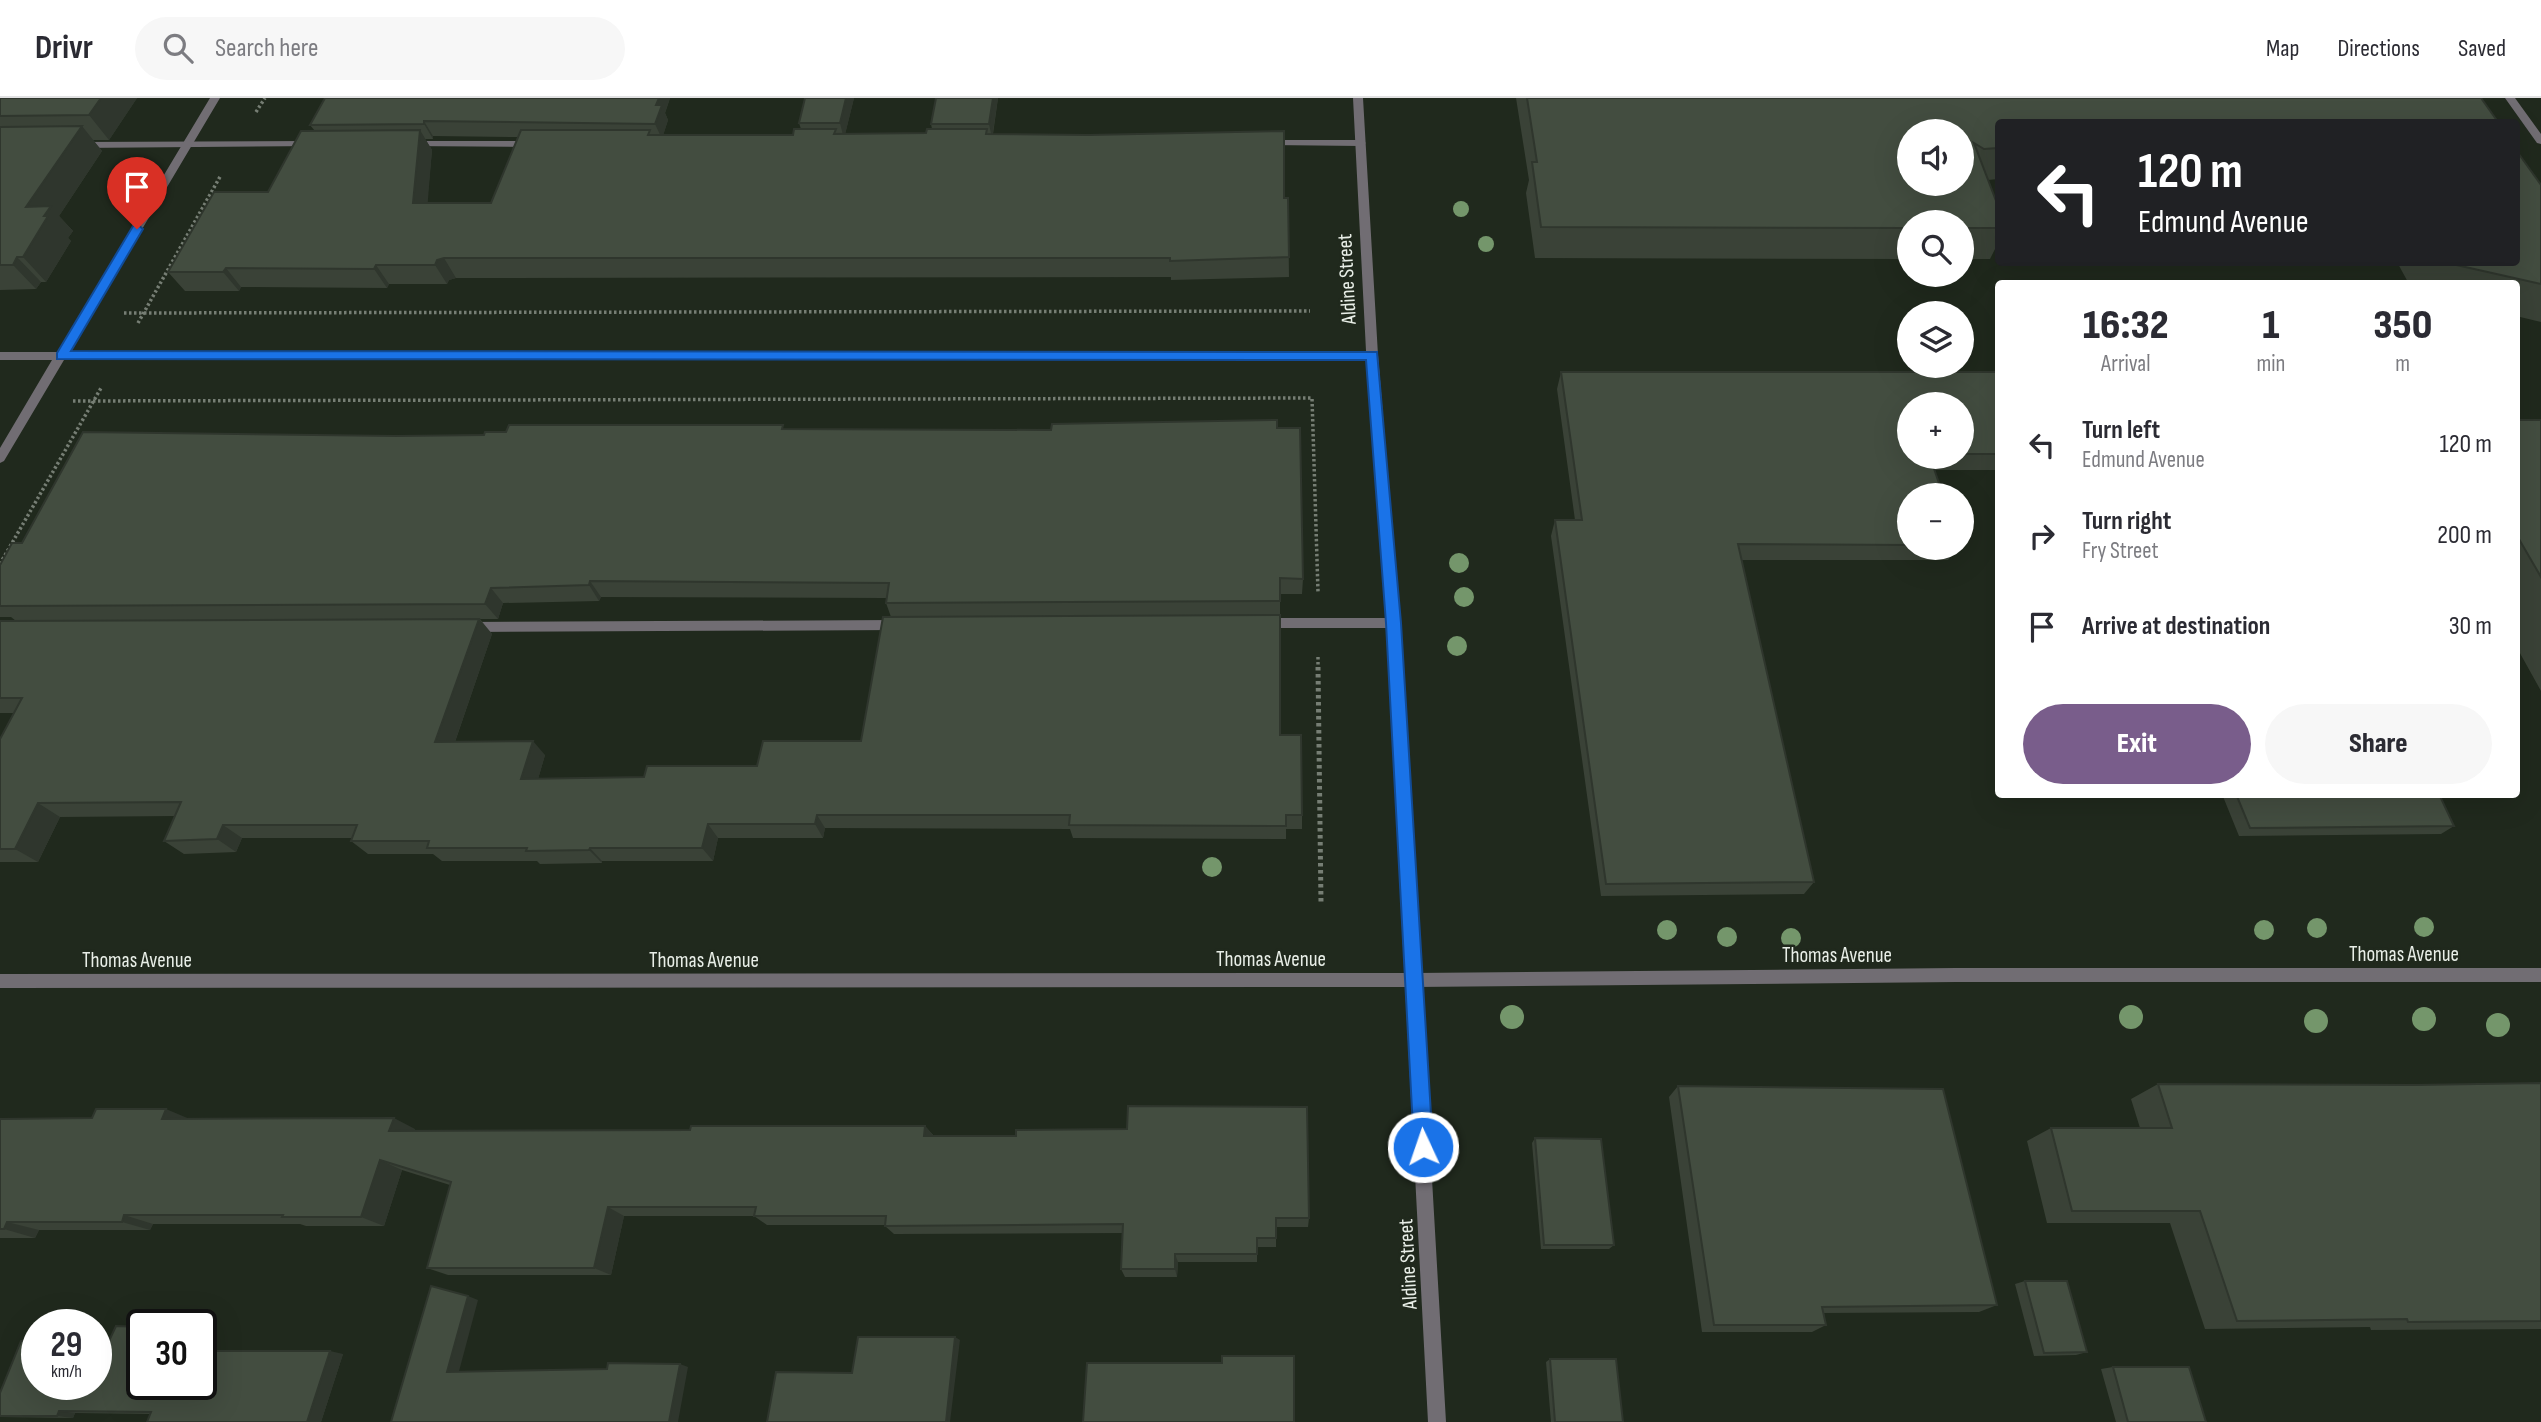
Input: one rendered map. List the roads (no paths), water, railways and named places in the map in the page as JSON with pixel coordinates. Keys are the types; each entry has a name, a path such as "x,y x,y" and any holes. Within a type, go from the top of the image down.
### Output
{"street":[{"path":"0,458 215,98"},
{"name":"Aldine Street","path":"1358,98 1372,355 1394,623 1437,1422"},
{"path":"2511,98 2541,141"},
{"path":"1251,143 1361,143"},
{"path":"69,145 322,144"},
{"path":"391,144 544,144"},
{"path":"0,356 1372,355"},
{"path":"1248,623 1394,623"},
{"path":"458,627 916,625"},
{"name":"Thomas Avenue","path":"0,981 1415,980 1956,975 2541,975"}]}
